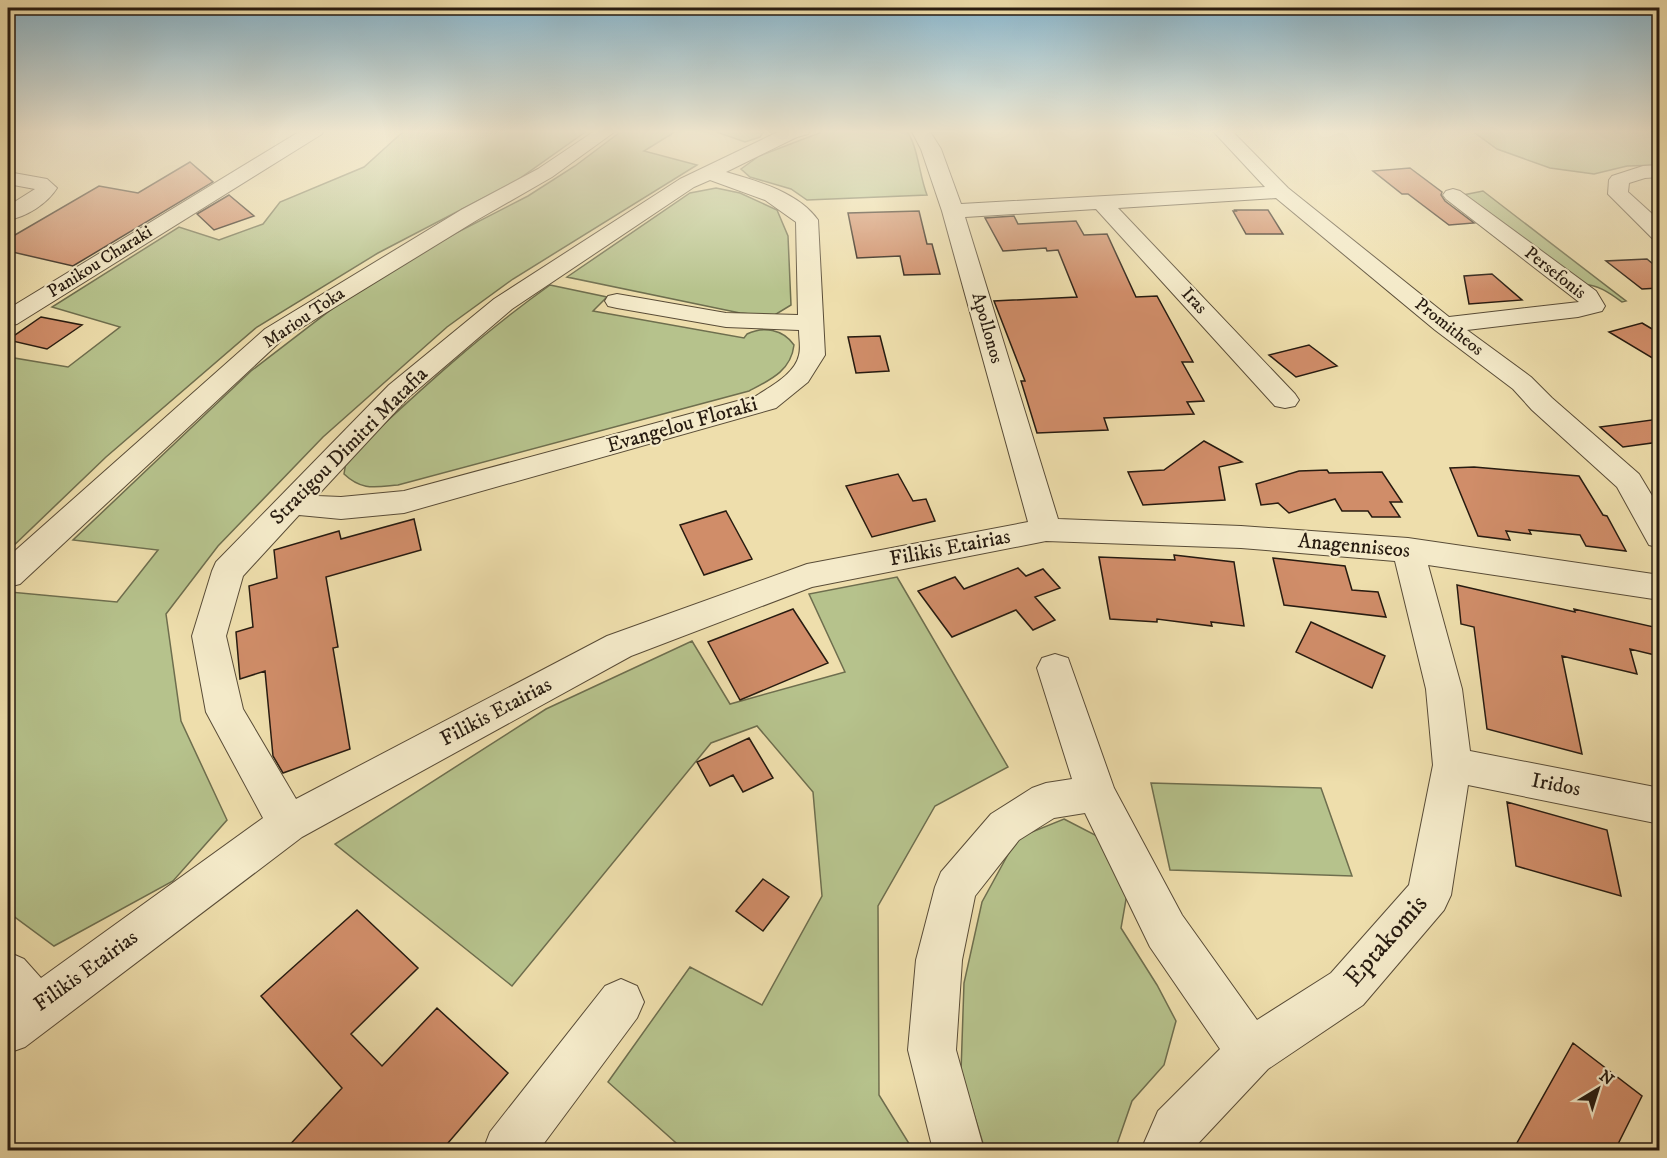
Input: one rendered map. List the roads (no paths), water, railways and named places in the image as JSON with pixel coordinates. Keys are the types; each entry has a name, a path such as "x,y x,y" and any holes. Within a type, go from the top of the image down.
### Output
{"street":[{"path":"8,214 40,196 47,189 41,184"},
{"name":"Panikou Charaki","path":"8,319 227,184"},
{"name":"Mariou Toka","path":"8,575 274,334 469,214 525,184"},
{"name":"Stratigou Dimitri Matafia","path":"288,824 225,712 210,636 228,571 399,391 503,304 687,184"},
{"name":"Evangelou Floraki","path":"290,504 341,508 404,502 766,402 794,382 807,366 812,355 809,323 807,220 795,207 771,194 742,184"},
{"name":"Apollonos","path":"943,184 1046,530"},
{"name":"Promitheos","path":"1273,184 1444,325 1522,383 1542,404 1628,481 1659,537"},
{"path":"1619,184 1618,194 1659,232"},
{"path":"953,211 1281,192"},
{"name":"Persefonis","path":"1444,325 1578,310 1593,306 1588,296 1453,195"},
{"name":"Iras","path":"1102,203 1285,399"},
{"path":"617,301 726,320 809,323"},
{"name":"Anagenniseos","path":"1046,530 1241,537 1408,550 1659,588"},
{"name":"Filikis Etairias","path":"17,1004 288,824 619,646 807,576 1046,530"},
{"name":"Eptakomis","path":"1166,1150 1176,1129 1251,1053 1347,989 1429,895 1452,765 1444,689 1408,550"},
{"path":"1055,668 1096,793 1166,931 1251,1053"},
{"name":"Iridos","path":"1452,765 1659,806"},
{"path":"958,1150 932,1050 939,960 956,887 1005,827 1046,801 1096,793"},
{"path":"508,1150 621,1002"}]}
